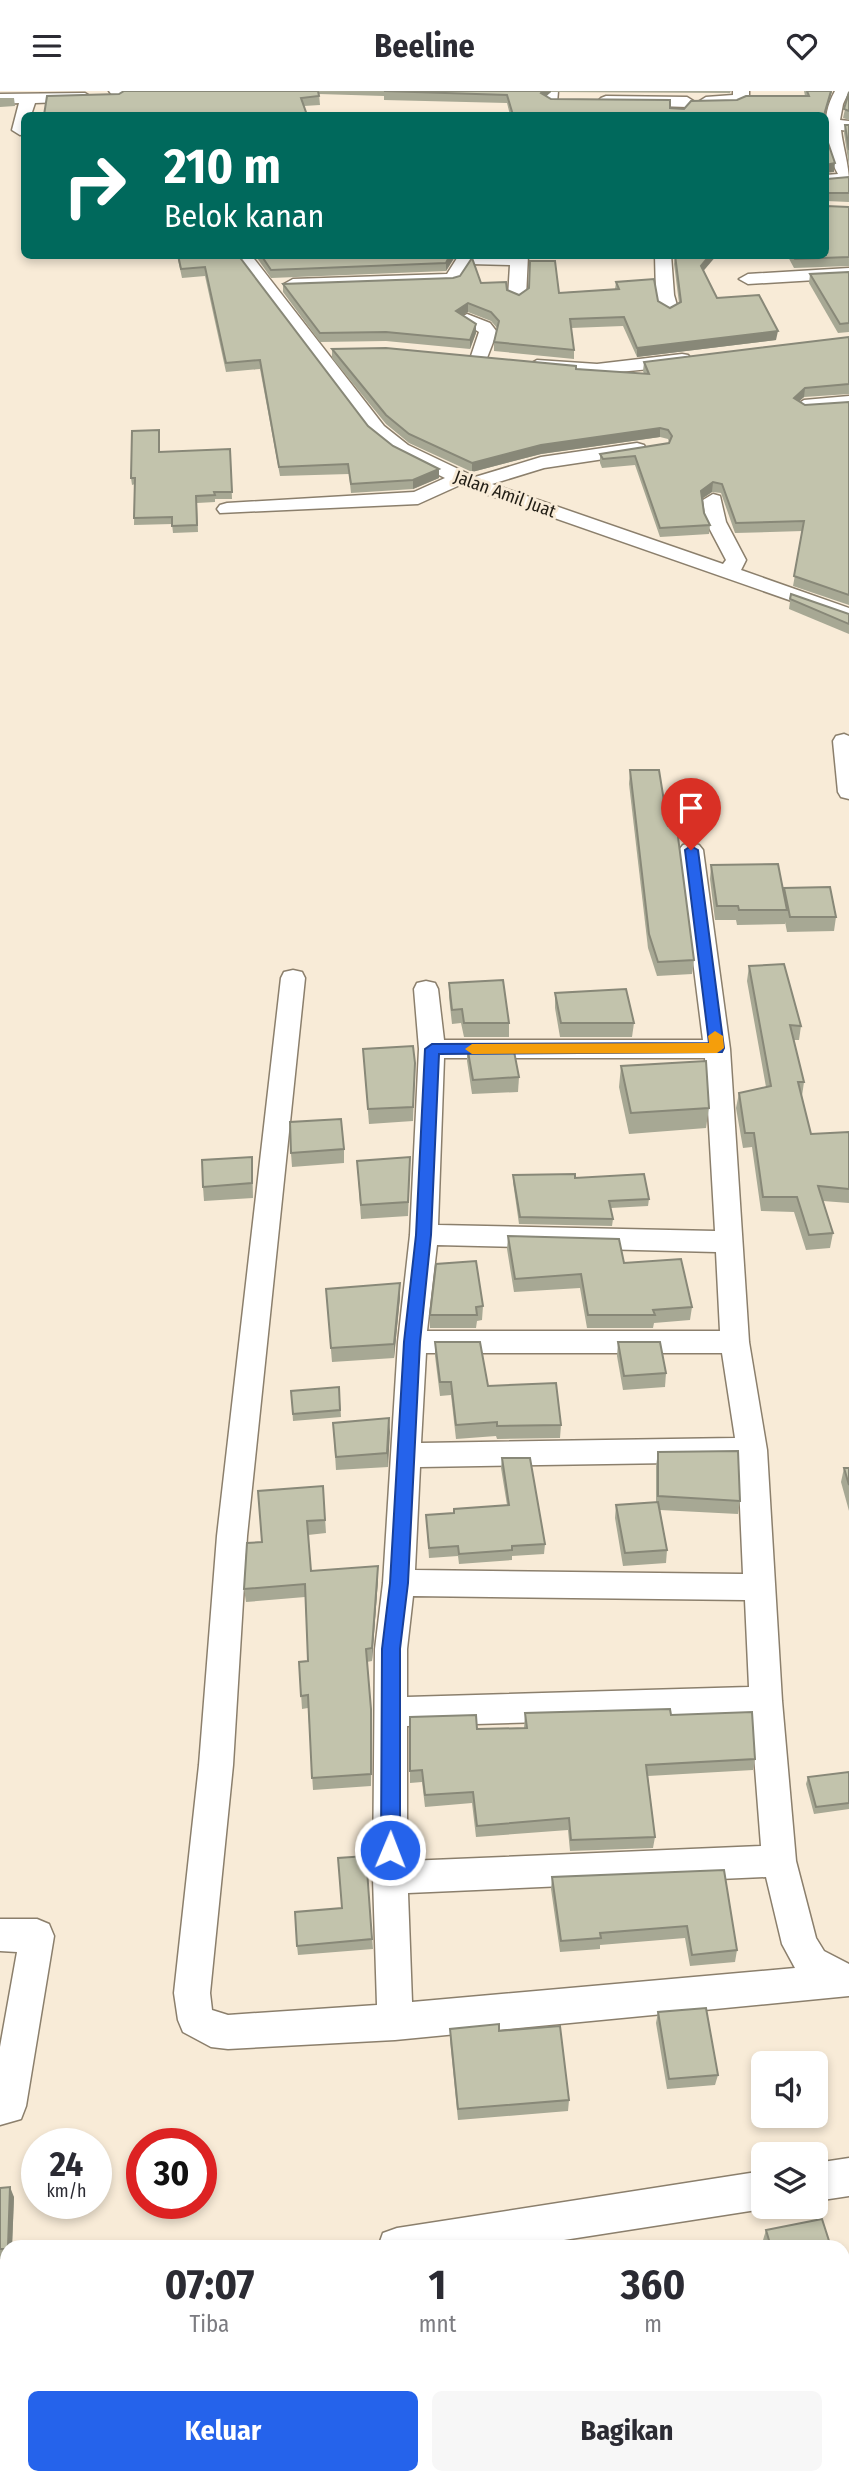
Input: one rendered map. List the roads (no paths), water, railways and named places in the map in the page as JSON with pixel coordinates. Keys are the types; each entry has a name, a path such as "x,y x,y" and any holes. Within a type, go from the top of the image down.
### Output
{"street":[{"path":"597,101 687,102 712,109 741,99 741,91"},
{"path":"829,180 849,178 837,157 841,125 835,104 843,91"},
{"path":"0,99 119,93 133,112"},
{"path":"24,112 28,99"},
{"path":"550,102 570,101"},
{"path":"677,112 680,105 687,102"},
{"path":"19,130 21,123"},
{"name":"Jalan Amil Juat","path":"245,259 383,435 423,462 466,481 849,614"},
{"path":"266,286 452,279 466,259"},
{"path":"517,297 519,259"},
{"path":"663,259 664,295 669,309"},
{"path":"747,279 849,274"},
{"path":"467,319 484,327 488,333 479,359"},
{"path":"315,350 342,349"},
{"path":"460,357 597,369 696,358"},
{"path":"804,406 849,402"},
{"path":"227,509 418,498 466,481 541,463 660,446"},
{"path":"713,500 716,522 736,560 730,573"},
{"path":"844,741 849,792"},
{"path":"691,850 717,1048 735,1342 752,1450 766,1701 779,1861 800,1944 812,1963 825,1972 848,1981"},
{"path":"293,978 232,1536 216,1765 192,2001 196,2020 211,2030 228,2032 395,2023 848,1981"},
{"path":"395,2023 390,1878 391,1649 399,1583 412,1342 424,1235 432,1049 426,989"},
{"path":"432,1049 717,1048"},
{"path":"424,1235 730,1242"},
{"path":"412,1342 735,1342"},
{"path":"405,1455 752,1450"},
{"path":"399,1583 761,1587"},
{"path":"392,1712 766,1701"},
{"path":"390,1878 779,1861"},
{"path":"0,1935 37,1935 8,2106 0,2107"},
{"path":"828,2180 849,2177"},
{"path":"442,2240 751,2192"}]}
